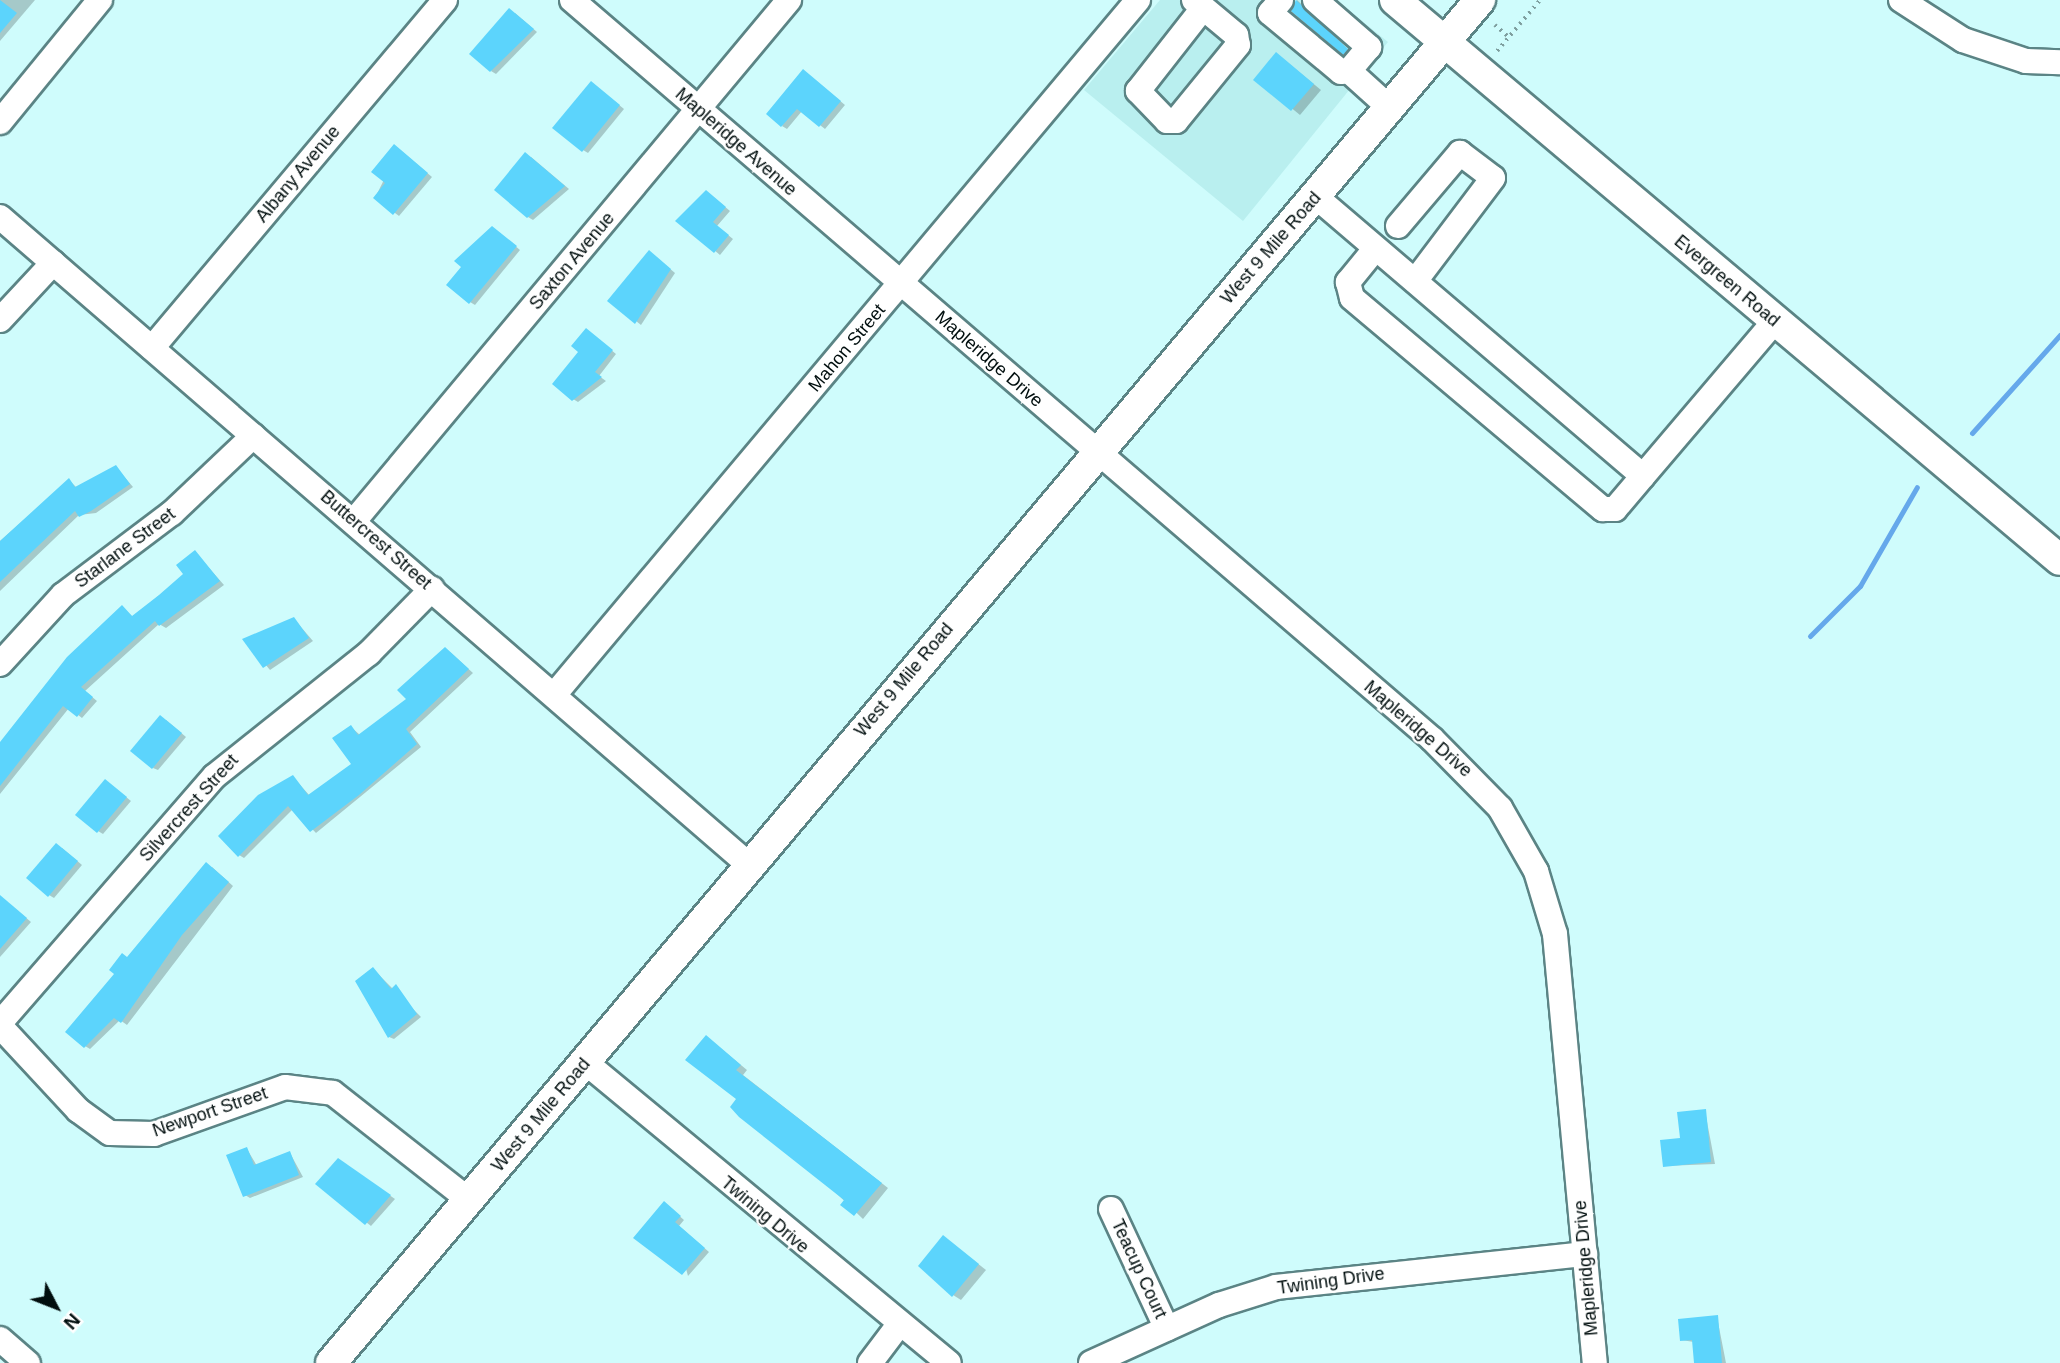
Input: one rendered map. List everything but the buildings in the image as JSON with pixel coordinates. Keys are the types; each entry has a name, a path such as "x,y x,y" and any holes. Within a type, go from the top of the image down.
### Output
{"main road":[{"name":"Evergreen Road","path":"1395,0 2060,561"},
{"name":"West 9 Mile Road","path":"331,1363 1096,452 1445,43 1488,13"}],"street":[{"path":"0,122 100,0"},
{"name":"Albany Avenue","path":"152,348 445,0"},
{"name":"Mapleridge Avenue","path":"572,0 901,282"},
{"name":"Saxton Avenue","path":"354,521 789,0"},
{"name":"Mahon Street","path":"554,695 1138,0"},
{"path":"1281,0 1270,13 1341,72 1349,71 1369,47 1315,0"},
{"path":"1901,0 1964,40 2026,61 2060,62"},
{"path":"1198,4 1236,35 1238,45 1176,121 1167,121 1138,91 1198,4"},
{"path":"1349,71 1390,108"},
{"path":"1398,226 1460,153 1493,178 1415,281"},
{"path":"1315,196 1643,476"},
{"name":"Buttercrest Street","path":"0,217 750,865"},
{"path":"1376,249 1348,282 1352,298 1603,509 1615,509 1775,321"},
{"path":"0,320 52,263"},
{"name":"Mapleridge Drive","path":"901,282 1449,753 1514,828 1536,871 1555,934 1595,1363"},
{"name":"Starlane Street","path":"0,664 63,595 181,506 253,436"},
{"name":"Silvercrest Street","path":"0,1024 215,776 369,653 432,589"},
{"name":"Newport Street","path":"0,1024 78,1110 110,1133 154,1134 285,1087 333,1093 469,1200"},
{"name":"Twining Drive","path":"585,1062 898,1326 949,1363"},
{"name":"Teacup Court","path":"1111,1209 1167,1329"},
{"name":"Twining Drive","path":"1091,1363 1242,1297 1315,1280 1585,1254"},
{"path":"870,1363 898,1326"},
{"path":"0,1339 27,1363"}],"path":[{"path":"1497,51 1540,0"},
{"path":"1488,13 1509,37"}],"shaded area":[{"path":"1160,0 1336,0 1388,42 1243,221 1084,90"}],"waterway":[{"path":"1972,433 2060,335"},
{"path":"1810,636 1860,586 1917,487"}]}
